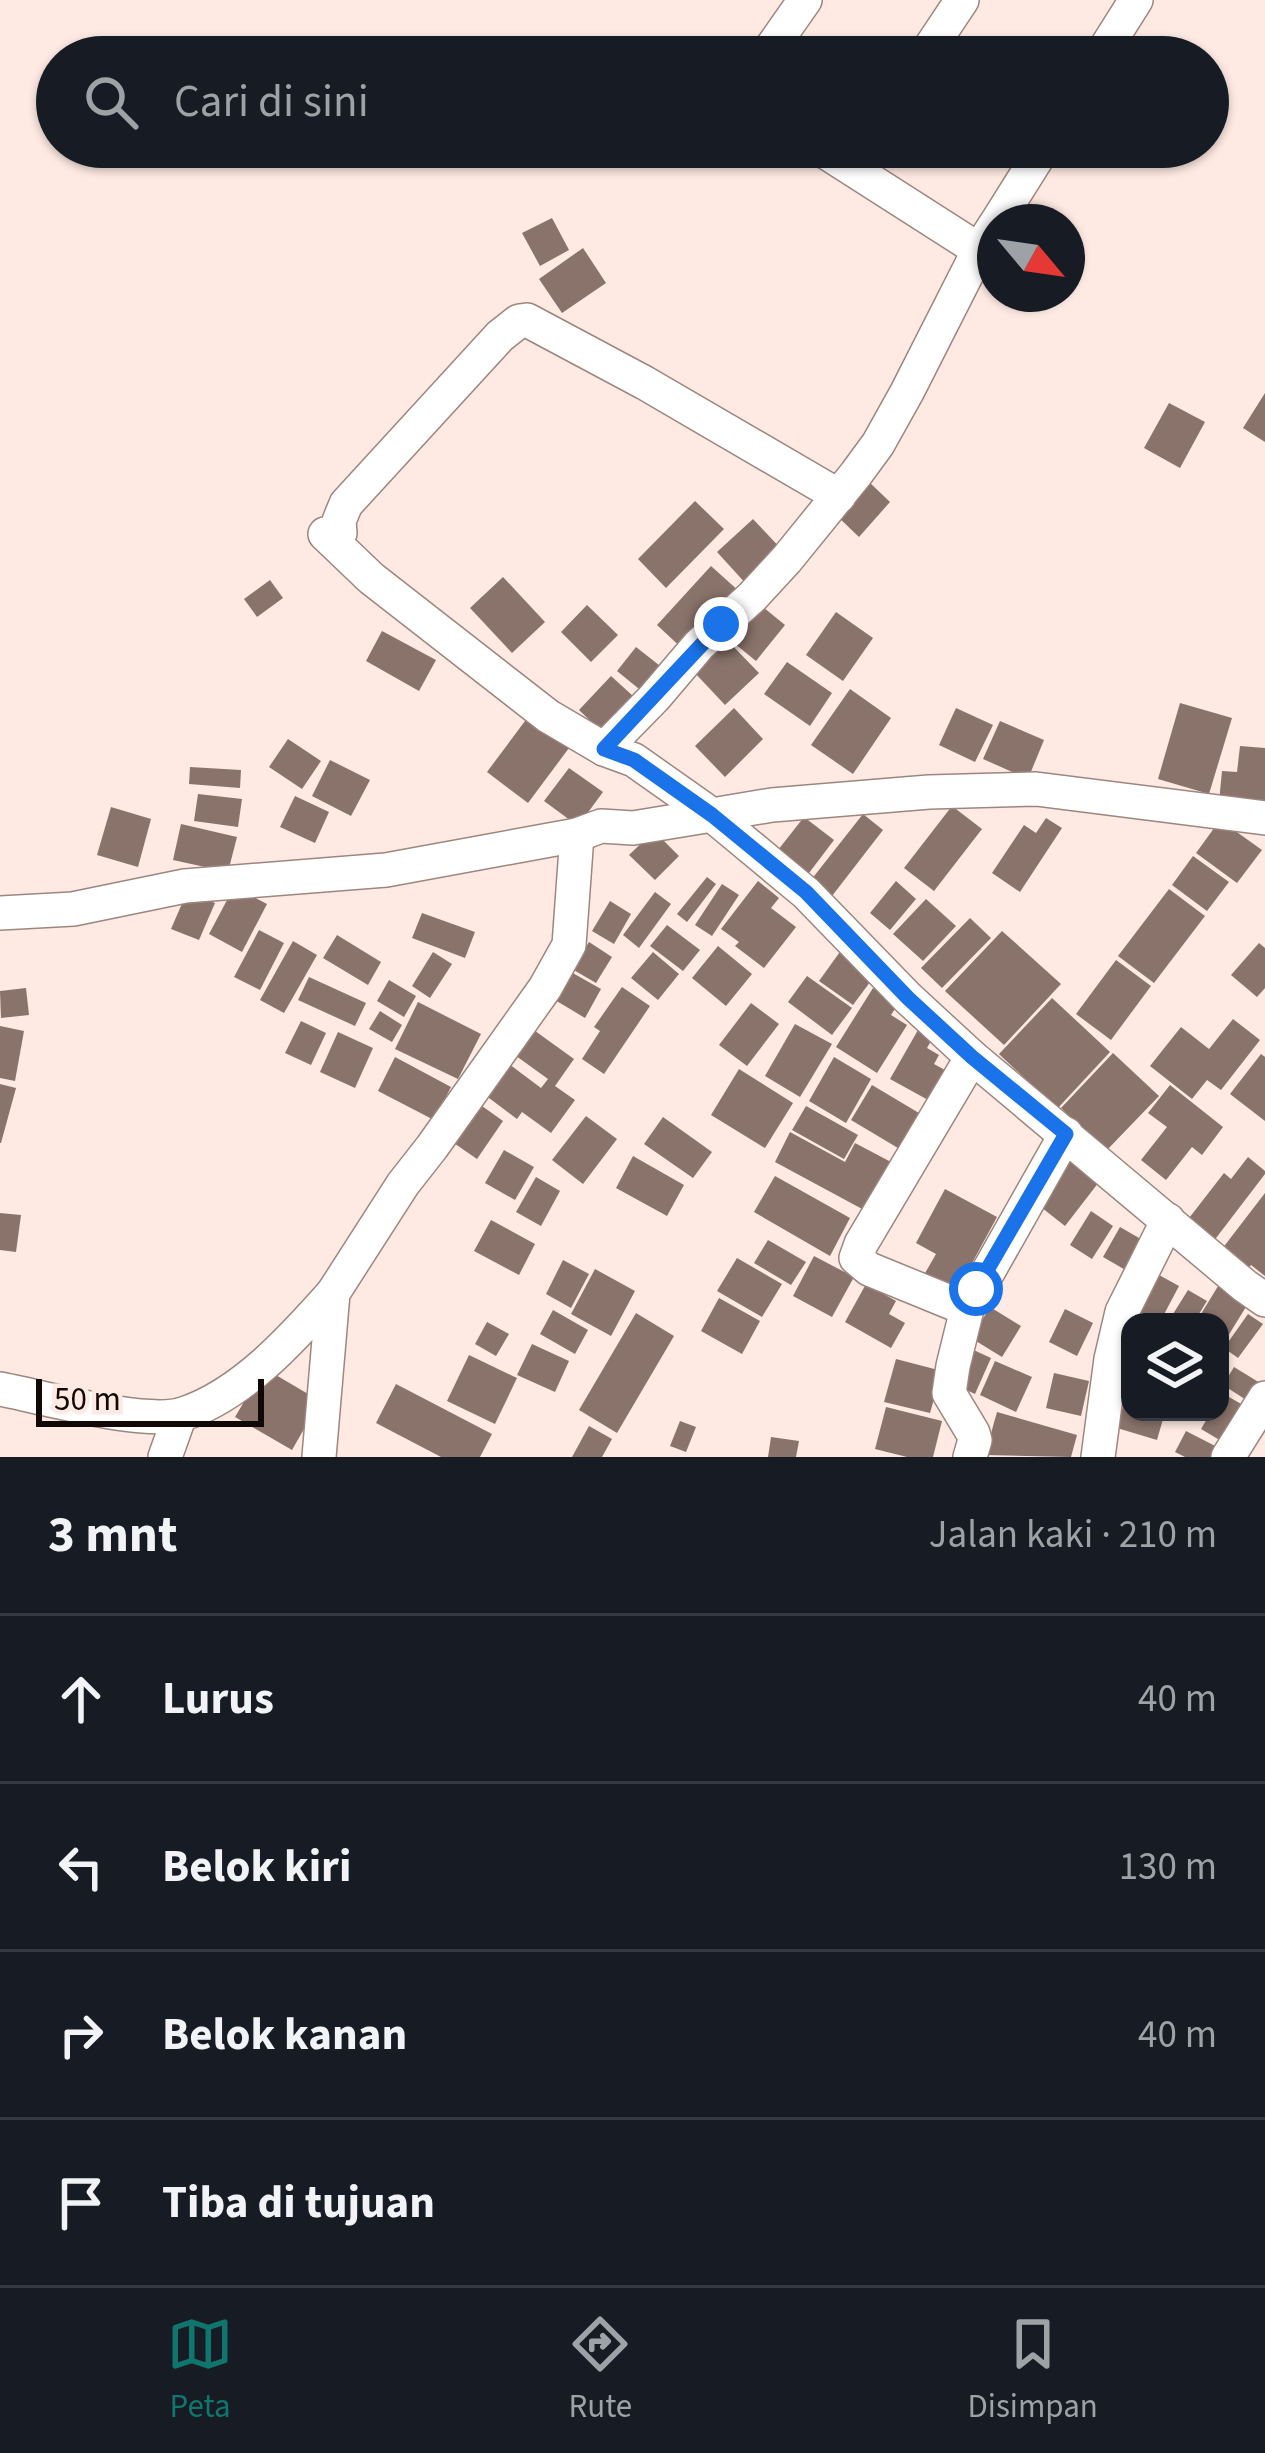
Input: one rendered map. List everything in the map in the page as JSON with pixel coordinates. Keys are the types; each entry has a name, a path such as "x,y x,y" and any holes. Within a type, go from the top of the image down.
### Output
{"street":[{"path":"780,36 805,0"},
{"path":"938,36 962,0"},
{"path":"1113,36 1136,0"},
{"path":"877,168 977,225"},
{"path":"1008,204 1031,168"},
{"path":"604,749 699,645 764,584 878,444 977,257"},
{"path":"838,496 645,383 532,322 519,321 346,504 340,533 326,534 439,634 548,716 604,749 634,760 712,815 806,892 972,1057 1265,1300"},
{"path":"0,913 73,908 185,886 386,870 577,835 601,826 633,828 772,805 929,792 1036,789 1265,818"},
{"path":"0,1389 129,1415 180,1415 235,1386 269,1361 333,1293 403,1184 545,988 569,945 577,835"},
{"path":"967,1309 869,1269 856,1258 972,1057"},
{"path":"970,1457 973,1433 949,1393 967,1309 1066,1134"},
{"path":"1098,1457 1122,1312 1168,1220"},
{"path":"319,1457 333,1293"},
{"path":"1228,1457 1265,1398"},
{"path":"165,1457 180,1415"}],"building":[{"path":"552,218 569,250 540,266 522,233"},
{"path":"583,248 606,283 562,313 539,279"},
{"path":"1265,393 1265,442 1243,428"},
{"path":"1169,403 1205,422 1180,468 1144,448"},
{"path":"868,481 890,502 859,537 836,515"},
{"path":"695,501 724,529 666,588 638,559"},
{"path":"753,519 784,552 748,586 717,552"},
{"path":"711,566 741,593 686,652 657,625"},
{"path":"503,577 545,622 512,653 470,608"},
{"path":"270,580 283,598 257,617 244,599"},
{"path":"758,603 785,625 756,661 729,639"},
{"path":"587,605 618,635 591,662 561,632"},
{"path":"836,612 873,638 843,681 806,655"},
{"path":"382,631 436,660 419,691 366,661"},
{"path":"727,640 759,673 725,705 694,672"},
{"path":"636,647 664,669 644,693 617,671"},
{"path":"787,662 832,693 810,726 764,694"},
{"path":"611,676 633,696 601,731 579,710"},
{"path":"850,689 891,718 853,774 811,745"},
{"path":"1180,703 1232,718 1209,794 1158,779"},
{"path":"734,708 763,739 725,777 695,746"},
{"path":"956,708 993,725 975,762 939,745"},
{"path":"528,717 569,748 528,803 487,772"},
{"path":"1000,721 1044,740 1028,779 983,759"},
{"path":"288,739 321,761 302,789 269,767"},
{"path":"1240,746 1265,748 1265,806 1219,802 1222,771 1237,772"},
{"path":"330,760 370,780 351,816 312,796"},
{"path":"190,767 241,770 240,788 189,784"},
{"path":"569,768 603,792 578,826 544,801"},
{"path":"198,794 242,799 238,827 194,821"},
{"path":"295,796 329,812 315,843 280,827"},
{"path":"952,806 982,829 934,891 904,868"},
{"path":"111,807 151,819 138,867 97,855"},
{"path":"863,814 883,830 832,896 811,880"},
{"path":"804,817 834,840 809,873 778,850"},
{"path":"1046,818 1062,828 1020,892 992,873 1024,825 1036,833"},
{"path":"1220,820 1262,850 1237,883 1196,853"},
{"path":"181,824 237,837 228,872 173,860"},
{"path":"654,831 679,856 655,880 629,855"},
{"path":"1193,856 1229,882 1207,911 1172,885"},
{"path":"707,877 716,884 687,922 677,914"},
{"path":"758,881 779,898 771,908 796,927 764,968 721,929"},
{"path":"896,881 916,899 890,930 870,913"},
{"path":"722,884 739,895 712,936 695,925"},
{"path":"234,887 267,904 242,952 209,934"},
{"path":"1169,889 1205,916 1154,983 1118,956"},
{"path":"187,892 215,903 199,940 171,929"},
{"path":"655,892 671,904 639,948 623,935"},
{"path":"926,899 956,926 923,961 893,934"},
{"path":"610,901 631,914 614,944 592,931"},
{"path":"422,913 475,932 465,958 412,938"},
{"path":"970,918 991,938 942,988 921,968"},
{"path":"667,925 700,950 683,971 650,946"},
{"path":"259,930 284,943 260,990 234,977"},
{"path":"1002,931 1061,984 1004,1045 945,991"},
{"path":"337,935 381,962 368,985 323,958"},
{"path":"293,941 317,955 284,1013 260,1000"},
{"path":"589,942 612,957 596,983 572,969"},
{"path":"1259,943 1265,948 1265,988 1257,997 1231,975"},
{"path":"718,946 752,974 726,1006 692,978"},
{"path":"842,949 876,974 853,1005 819,981"},
{"path":"433,952 452,964 430,998 412,986"},
{"path":"653,952 679,974 658,1000 631,978"},
{"path":"1116,960 1151,986 1111,1040 1076,1014"},
{"path":"571,972 601,989 585,1018 555,1000"},
{"path":"807,976 852,1008 832,1035 788,1002"},
{"path":"309,977 366,1003 355,1026 298,1000"},
{"path":"389,980 416,996 404,1017 377,1001"},
{"path":"622,987 650,1006 604,1074 582,1059 600,1031 594,1027"},
{"path":"26,988 29,1015 1,1018 0,991"},
{"path":"873,988 898,1004 891,1015 907,1025 877,1073 836,1047"},
{"path":"1052,998 1110,1052 1057,1109 999,1054"},
{"path":"418,1002 481,1034 458,1079 395,1049"},
{"path":"751,1003 779,1024 747,1066 719,1045"},
{"path":"380,1011 402,1025 392,1042 369,1029"},
{"path":"1233,1019 1260,1040 1221,1090 1207,1080 1192,1099 1150,1066 1181,1027 1209,1049"},
{"path":"301,1021 326,1033 311,1065 285,1053"},
{"path":"922,1023 936,1032 927,1048 939,1055 934,1064 956,1076 939,1106 890,1079"},
{"path":"795,1024 832,1044 800,1097 765,1076"},
{"path":"0,1026 24,1031 15,1081 0,1078"},
{"path":"531,1028 574,1059 555,1086 575,1100 551,1133 522,1112 517,1119 481,1092 505,1061 541,1088 548,1079 512,1053"},
{"path":"338,1032 373,1048 355,1088 320,1072"},
{"path":"1113,1053 1159,1096 1106,1151 1061,1108"},
{"path":"1261,1054 1265,1057 1265,1121 1230,1094"},
{"path":"395,1057 451,1087 434,1120 378,1091"},
{"path":"834,1057 871,1079 846,1123 809,1101"},
{"path":"739,1069 793,1103 765,1148 711,1115"},
{"path":"0,1084 16,1088 1,1143 0,1143"},
{"path":"872,1085 929,1119 908,1154 851,1120"},
{"path":"1170,1085 1223,1127 1202,1155 1192,1147 1166,1180 1141,1160 1167,1127 1148,1113"},
{"path":"475,1101 503,1121 477,1159 448,1139"},
{"path":"806,1106 858,1135 844,1159 792,1130"},
{"path":"586,1116 617,1139 583,1184 552,1160"},
{"path":"663,1117 712,1152 693,1178 644,1144"},
{"path":"790,1132 845,1162 855,1143 891,1162 864,1210 775,1162"},
{"path":"504,1150 534,1167 515,1200 485,1183"},
{"path":"633,1156 684,1185 667,1216 616,1188"},
{"path":"1248,1157 1265,1174 1213,1242 1186,1222 1224,1173 1231,1179"},
{"path":"1070,1159 1099,1182 1065,1226 1037,1204"},
{"path":"775,1176 850,1218 830,1256 754,1212"},
{"path":"536,1177 560,1191 541,1226 516,1212"},
{"path":"945,1189 997,1217 952,1300 920,1282 936,1254 916,1243"},
{"path":"1265,1193 1265,1276 1222,1249"},
{"path":"1091,1211 1113,1226 1092,1259 1070,1245"},
{"path":"0,1213 21,1215 16,1252 0,1250"},
{"path":"491,1220 535,1244 519,1275 474,1251"},
{"path":"1120,1227 1146,1242 1129,1272 1103,1257"},
{"path":"768,1240 806,1262 791,1285 754,1263"},
{"path":"814,1256 854,1277 832,1317 793,1296"},
{"path":"737,1258 782,1284 762,1317 717,1291"},
{"path":"563,1260 589,1274 571,1308 546,1294"},
{"path":"595,1269 635,1291 611,1336 571,1314"},
{"path":"1150,1270 1179,1286 1165,1313 1141,1313 1129,1307"},
{"path":"1220,1283 1249,1302 1229,1334 1229,1313 1202,1313"},
{"path":"866,1284 896,1301 889,1314 905,1323 891,1348 845,1322"},
{"path":"1188,1290 1207,1301 1200,1313 1174,1313"},
{"path":"719,1298 760,1321 742,1354 701,1331"},
{"path":"990,1307 1021,1326 1002,1357 971,1338"},
{"path":"1065,1309 1093,1323 1077,1356 1049,1342"},
{"path":"553,1310 588,1330 575,1354 540,1334"},
{"path":"636,1313 674,1336 617,1433 579,1410"},
{"path":"1248,1314 1263,1324 1238,1358 1229,1352 1229,1341"},
{"path":"487,1322 509,1334 496,1356 475,1344"},
{"path":"532,1344 569,1361 555,1392 517,1375"},
{"path":"967,1347 991,1358 975,1394 951,1383"},
{"path":"469,1355 517,1378 495,1424 447,1401"},
{"path":"896,1359 942,1371 930,1413 884,1402"},
{"path":"995,1361 1032,1377 1016,1412 980,1395"},
{"path":"1234,1367 1265,1386 1254,1405 1229,1389"},
{"path":"264,1368 320,1401 292,1450 235,1417"},
{"path":"1054,1373 1089,1381 1081,1416 1046,1408"},
{"path":"396,1384 492,1434 480,1457 441,1457 376,1423"},
{"path":"1229,1397 1250,1409 1228,1445 1201,1429 1206,1421 1229,1421"},
{"path":"886,1407 942,1421 933,1457 875,1449"},
{"path":"997,1412 1077,1435 1071,1457 985,1455"},
{"path":"1121,1414 1121,1421 1162,1421 1157,1440 1117,1428"},
{"path":"680,1421 696,1427 686,1452 670,1446"},
{"path":"589,1426 612,1439 602,1457 572,1457"},
{"path":"1186,1431 1221,1449 1217,1457 1185,1457 1175,1452"},
{"path":"771,1437 799,1441 796,1457 768,1457"}],"route":[{"path":"721,624 604,749 634,760 712,815 806,892 908,998 1066,1134 976,1289"}]}
